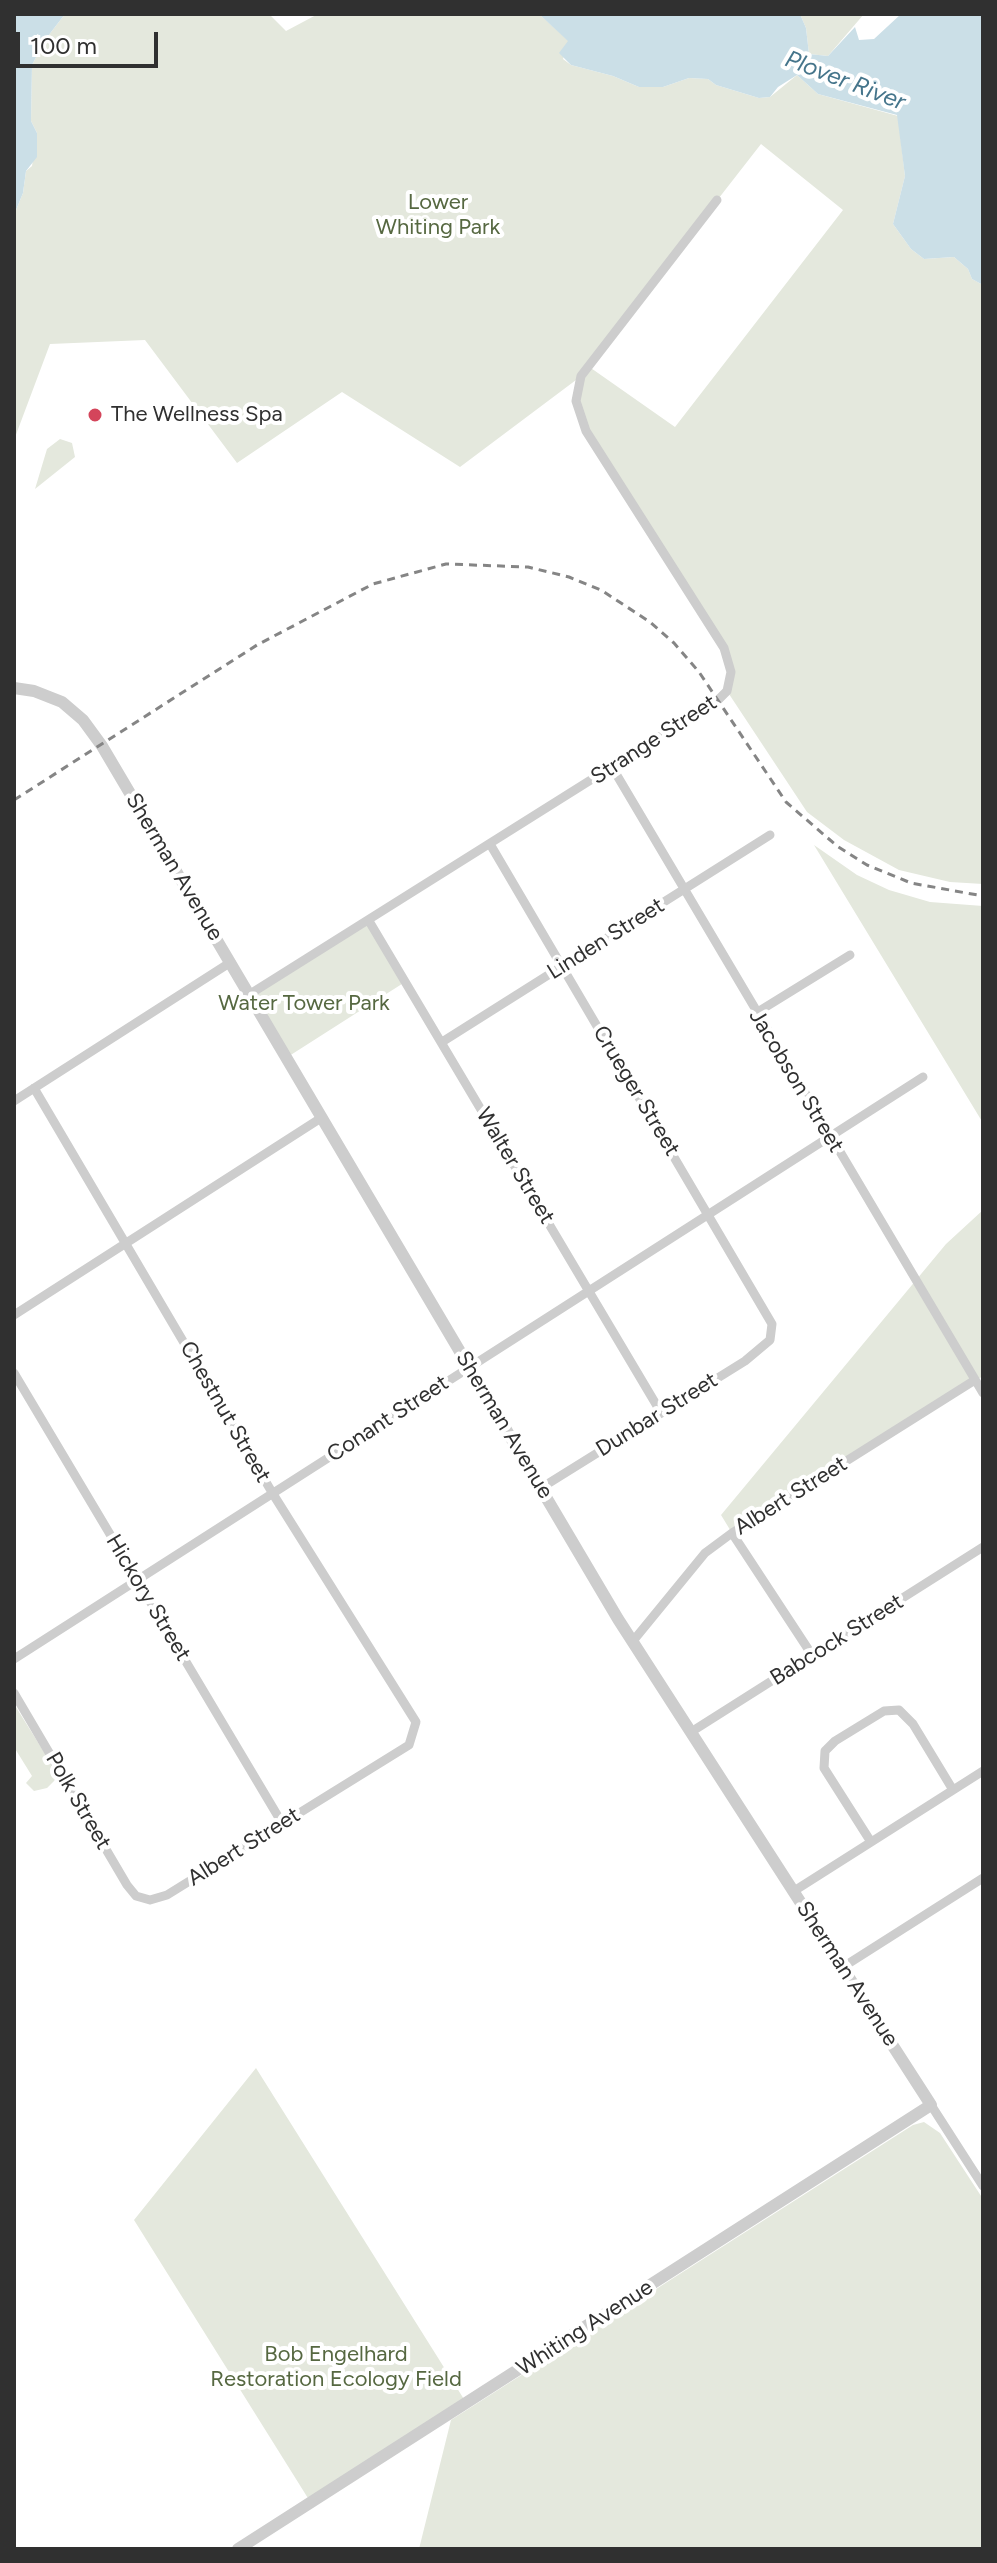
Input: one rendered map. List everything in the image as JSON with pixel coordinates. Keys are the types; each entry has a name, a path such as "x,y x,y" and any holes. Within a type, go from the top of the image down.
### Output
{"street":[{"name":"Strange Street","path":"250,994 718,700 729,686 730,665 717,636 583,426 576,401 577,386 588,367 717,200"},
{"name":"Sherman Avenue","path":"14,688 51,696 83,720 231,962 633,1641 983,2186"},
{"name":"Jacobson Street","path":"612,767 983,1393"},
{"name":"Linden Street","path":"442,1042 770,835"},
{"name":"Crueger Street","path":"490,844 766,1311 772,1324 770,1340"},
{"name":"Walter Street","path":"369,921 660,1411"},
{"path":"756,1013 850,955"},
{"path":"14,1101 231,962"},
{"name":"Conant Street","path":"14,1659 923,1077"},
{"name":"Chestnut Street","path":"34,1088 273,1494 416,1722 414,1734"},
{"path":"14,1315 321,1118"},
{"name":"Dunbar Street","path":"541,1488 660,1411 745,1361 770,1340"},
{"name":"Hickory Street","path":"14,1373 282,1823"},
{"name":"Albert Street","path":"633,1641 705,1553 975,1380"},
{"path":"732,1533 812,1655"},
{"name":"Babcock Street","path":"691,1732 981,1552"},
{"name":"Polk Street","path":"14,1693 127,1885 136,1896 150,1900"},
{"path":"871,1842 824,1768 825,1751 835,1741 884,1711 899,1710 913,1724 953,1790"},
{"name":"Albert Street","path":"150,1900 167,1895 409,1745 414,1734"},
{"path":"794,1891 983,1771"},
{"path":"843,1967 983,1878"},
{"name":"Whiting Avenue","path":"238,2549 931,2105"}],"green space":[{"name":"Lower Whiting Park","path":"65,14 269,14 286,31 318,14 539,14 569,41 563,59 571,65 613,76 639,87 663,87 689,78 708,79 716,85 759,98 770,97 797,75 818,94 898,116 905,176 893,224 911,249 924,259 954,257 968,269 972,279 983,285 983,884 950,882 899,870 844,840 807,812 727,691 730,665 578,410 580,377 460,467 342,392 237,463 145,340 50,344 14,440 14,215 23,193 26,171 32,166 37,133 31,121 32,65 45,40","holes":["761,144 843,210 675,427 588,366"]},
{"path":"800,14 864,14 828,56 809,54 806,28"},
{"path":"60,439 72,443 75,457 35,489 47,449"},
{"path":"814,845 857,875 889,890 930,902 983,906 983,1123"},
{"name":"Water Tower Park","path":"369,921 405,982 286,1058 250,994"},
{"path":"983,1210 983,1376 732,1533 721,1515 946,1244"},
{"path":"14,1704 59,1776 47,1788 34,1791 26,1783 32,1776 14,1747"},
{"name":"Bob Engelhard Restoration Ecology Field","path":"256,2068 467,2404 311,2503 134,2220"},
{"path":"924,2122 940,2133 983,2199 983,2549 419,2549 451,2420 913,2125"}],"water":[{"path":"14,14 65,14 45,40 32,65 31,121 37,133 37,157 26,171 23,193 14,215"},
{"name":"Plover River","path":"539,14 800,14 806,28 809,54 828,56 855,27 859,40 874,39 901,14 983,14 983,285 972,279 968,269 954,257 924,259 911,249 893,224 905,176 897,115 818,94 797,75 778,87 770,97 759,98 716,85 708,79 689,78 663,87 639,87 613,76 571,65 559,53 568,41"}],"railway":[{"path":"14,800 257,645 373,584 446,564 528,567 569,577 601,590 650,622 674,643 699,672 786,802 837,846 867,865 911,883 983,896"}],"place":[{"name":"The Wellness Spa","path":"95,415"}]}
